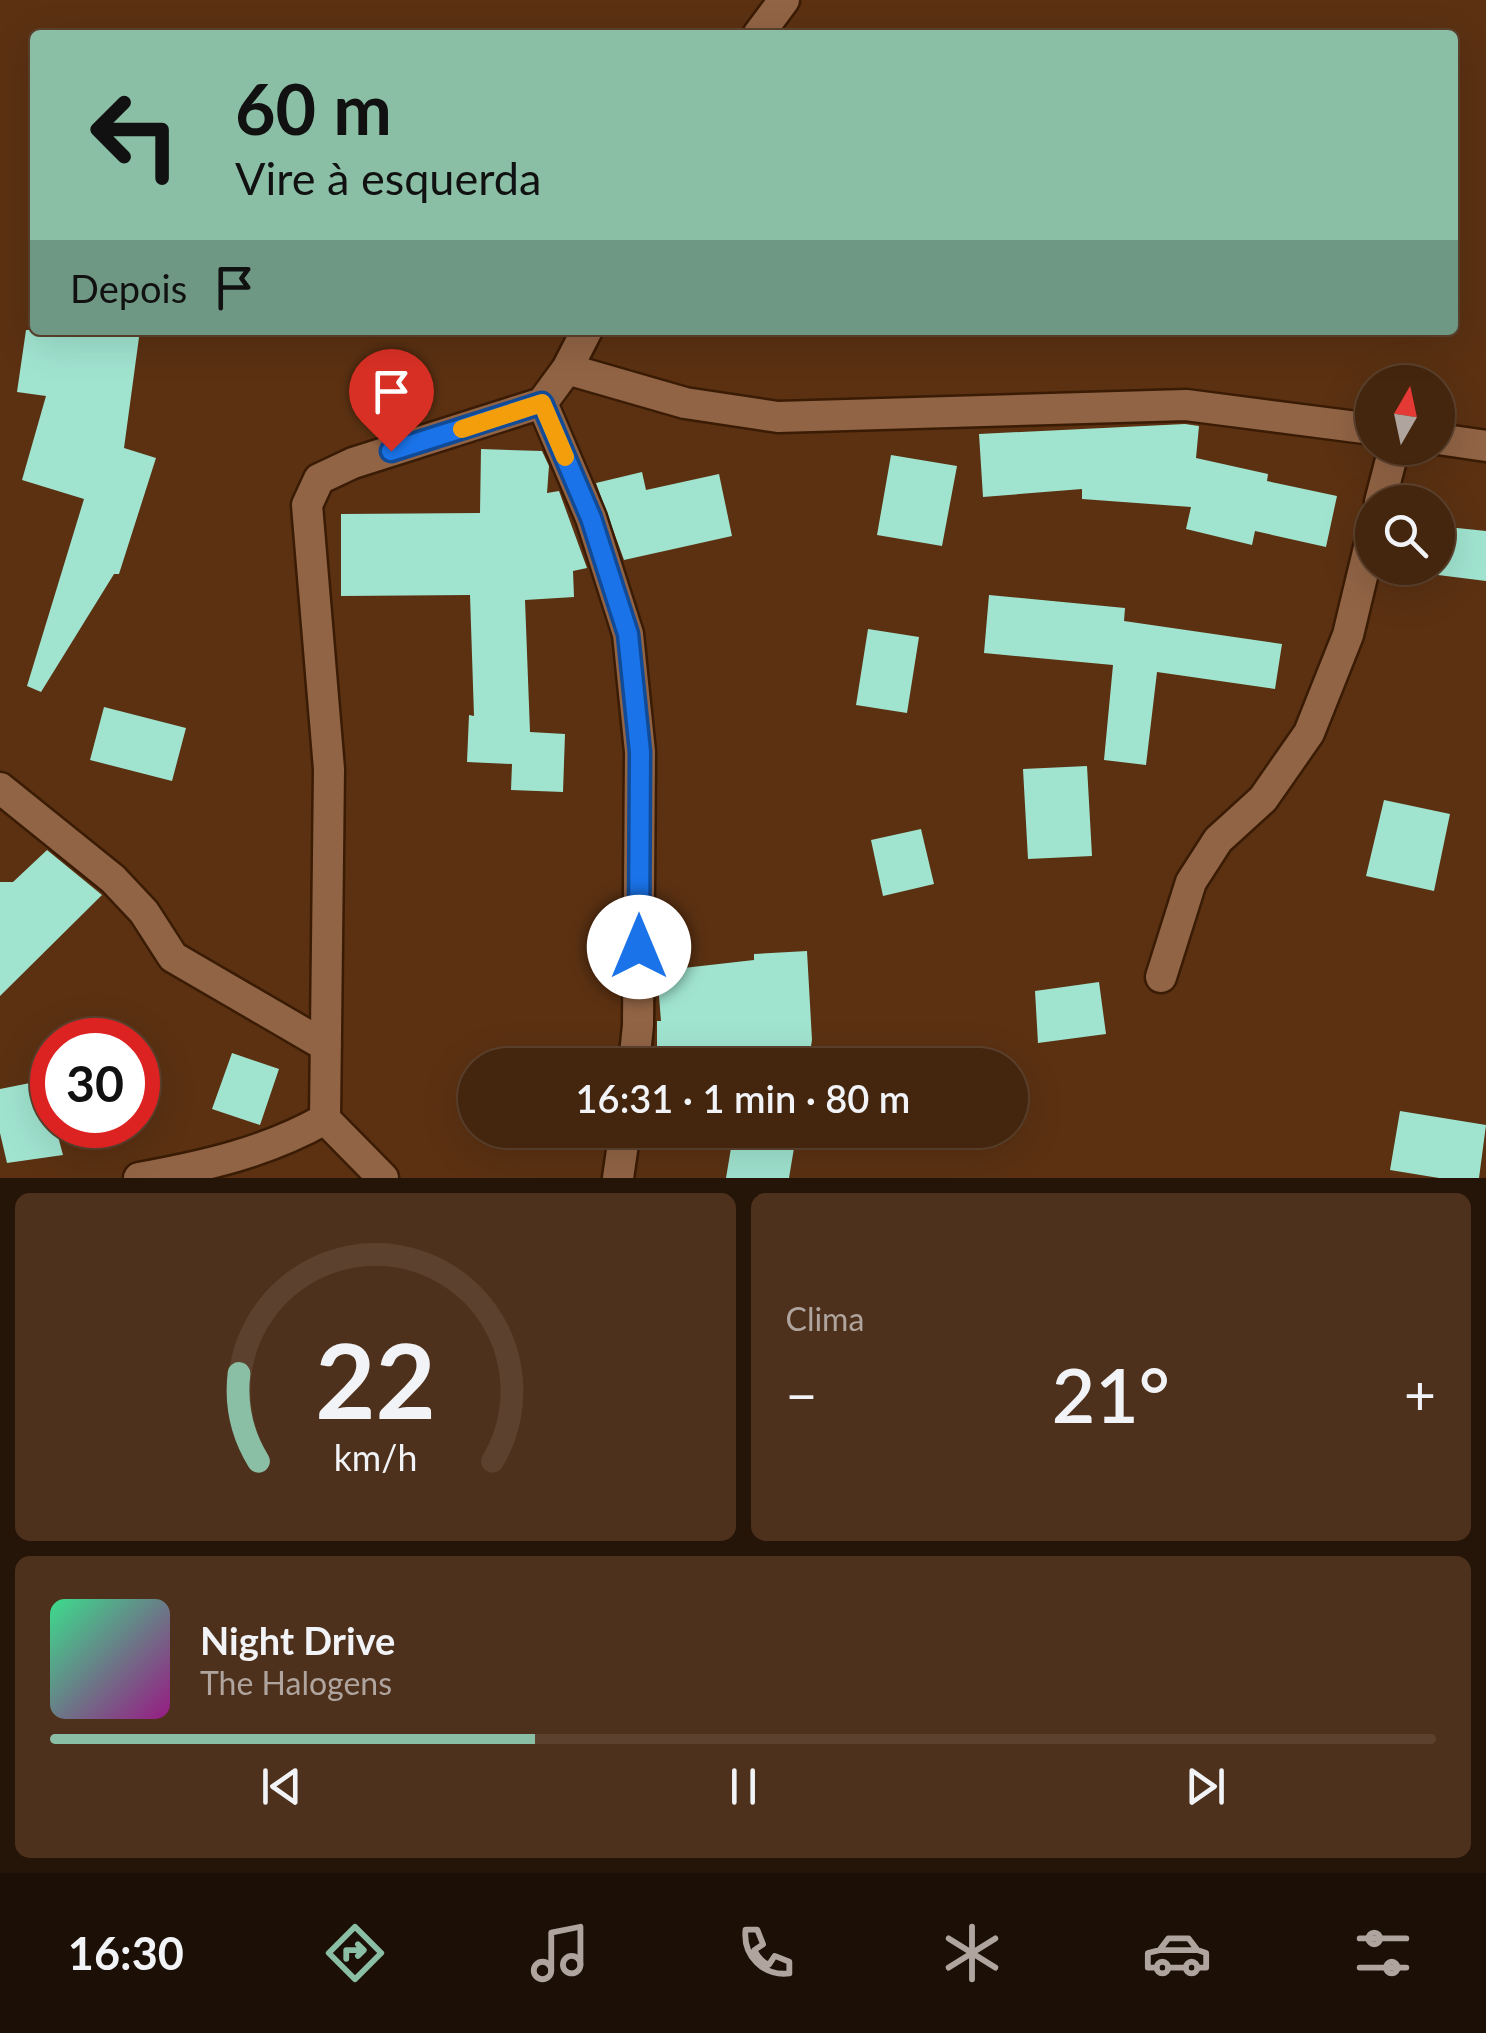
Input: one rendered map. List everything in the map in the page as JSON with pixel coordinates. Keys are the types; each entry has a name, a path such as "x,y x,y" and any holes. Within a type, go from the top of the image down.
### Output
{"street":[{"path":"762,30 784,0"},
{"path":"383,1178 325,1119 328,769 307,506 319,479 353,463 542,403 567,370 584,335"},
{"path":"567,370 685,403 778,417 1186,405 1355,428"},
{"path":"542,403 591,518 628,634 640,752 636,1048"},
{"path":"1455,441 1486,446"},
{"path":"1161,977 1192,882 1218,840 1263,799 1309,733 1348,635 1360,585"},
{"path":"0,788 113,879 144,912 173,957 326,1046"},
{"path":"139,1178 232,1158 289,1140 325,1119"},
{"path":"618,1178 623,1148"}],"building":[{"path":"26,330 30,330 30,335 139,335 124,448 156,458 119,574 114,574 41,692 27,686 84,499 22,480 46,396 17,392"},
{"path":"1199,426 1196,458 1268,474 1267,481 1337,496 1326,547 1255,531 1252,545 1186,529 1191,507 1082,499 1082,489 983,497 979,434"},
{"path":"481,449 542,451 549,466 547,493 559,491 587,568 573,571 574,597 525,600 530,732 565,734 563,792 511,790 512,764 467,762 469,715 474,716 470,595 341,596 341,514 480,513"},
{"path":"891,455 957,466 942,546 877,535"},
{"path":"642,472 646,490 719,474 732,536 624,560 596,483"},
{"path":"1455,528 1486,531 1486,581 1455,577"},
{"path":"989,595 1125,608 1124,621 1282,644 1275,689 1157,672 1146,765 1104,760 1113,665 984,653"},
{"path":"868,629 919,637 907,713 856,705"},
{"path":"104,707 186,728 172,781 90,760"},
{"path":"1087,766 1092,856 1028,859 1023,769"},
{"path":"1384,800 1450,814 1434,891 1366,876"},
{"path":"921,829 934,884 883,896 871,840"},
{"path":"47,850 102,895 0,996 0,882 13,882"},
{"path":"807,951 811,1048 657,1048 657,1021 661,1021 657,971 754,960 754,954"},
{"path":"1099,982 1106,1034 1038,1043 1035,991"},
{"path":"232,1053 279,1069 260,1125 212,1109"},
{"path":"30,1083 30,1148 61,1148 63,1155 7,1163 0,1133 0,1089"},
{"path":"1400,1111 1486,1125 1479,1178 1439,1178 1390,1170"},
{"path":"731,1148 794,1148 789,1178 726,1178"}],"slow traffic":[{"path":"462,429 542,403 565,457"}],"route":[{"path":"391,451 542,403 591,518 628,634 640,752 639,947"}]}
